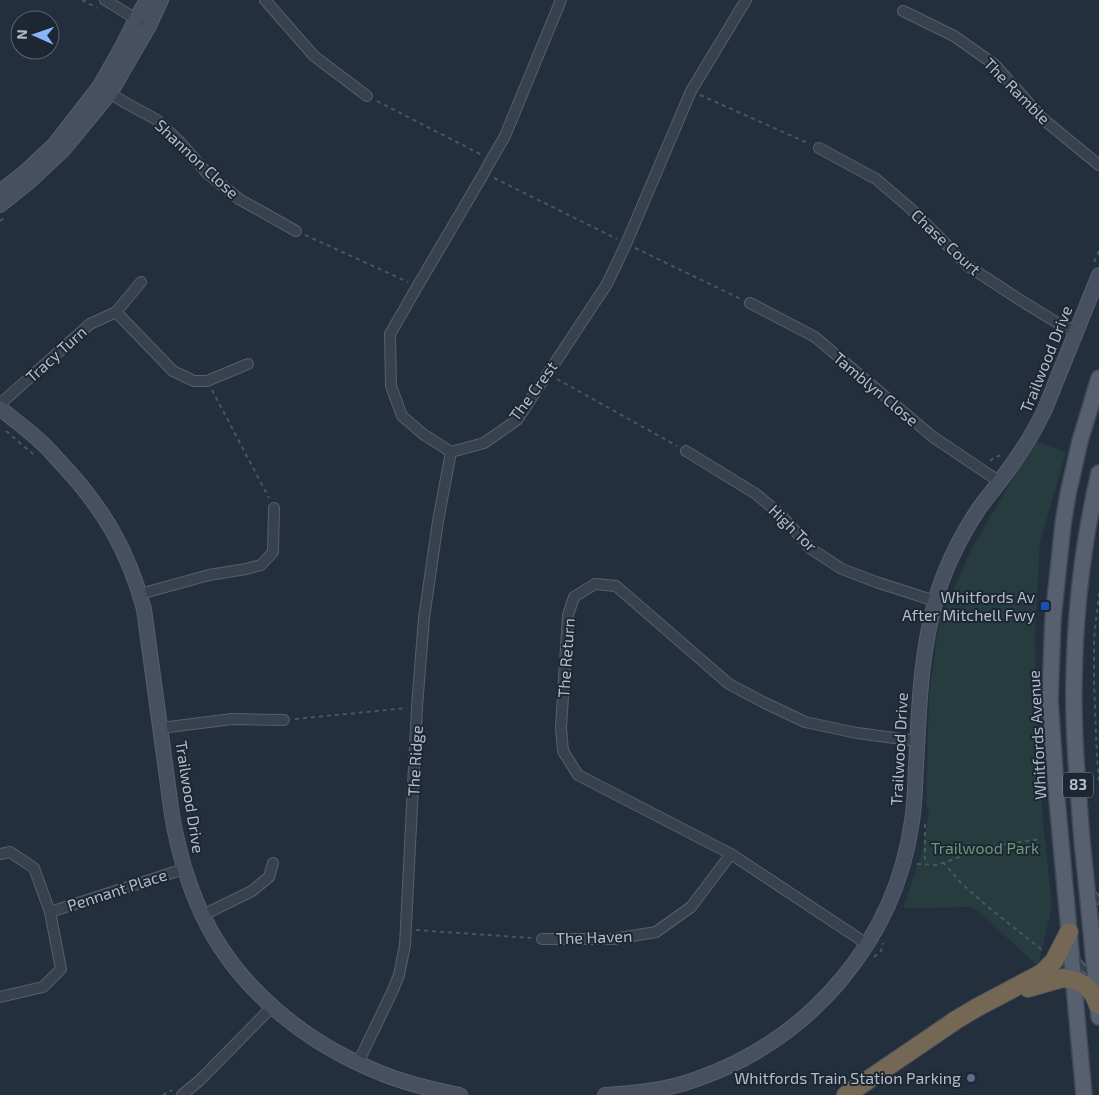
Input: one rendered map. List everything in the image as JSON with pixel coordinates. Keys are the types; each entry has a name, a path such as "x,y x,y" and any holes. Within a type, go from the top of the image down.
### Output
{"highway":[{"path":"846,1095 956,1020 1042,973 1054,961 1070,939"},
{"path":"994,998 1088,974 1086,986 1094,995 1099,1012"}],"main road":[{"name":"Whitfords Avenue","path":"1088,974 1070,939 1050,699 1055,592 1063,524 1080,441 1099,378"},
{"name":"Whitfords Avenue","path":"1084,1095 1076,1006 1088,974 1087,885 1076,752 1074,660 1077,613 1086,537 1099,473"}],"street":[{"path":"105,0 148,26"},
{"path":"0,192 55,144 105,90 122,47 147,0"},
{"path":"0,205 30,181 64,149 148,26 161,0"},
{"path":"265,0 314,56 367,96"},
{"path":"451,452 423,434 402,416 392,386 390,334 505,136 561,0"},
{"name":"The Crest","path":"451,452 484,443 517,420 608,284 691,90 746,0"},
{"name":"The Ramble","path":"904,11 954,36 995,65 1044,119 1099,165"},
{"name":"Shannon Close","path":"105,90 157,120 179,141 207,173 239,199 296,231"},
{"name":"Chase Court","path":"819,148 876,179 910,208 968,266 1064,327 1077,330"},
{"name":"Trailwood Drive","path":"605,1095 665,1088 696,1080 728,1067 752,1054 778,1038 822,1002 854,964 875,932 890,900 904,859 912,819 923,659 935,601 946,571 965,530 1036,428 1055,388 1099,274"},
{"name":"Tracy Turn","path":"0,404 90,324 116,312 141,282"},
{"name":"Tamblyn Close","path":"750,303 814,337 933,437 1000,482"},
{"path":"116,312 173,371 194,381 207,381 248,364"},
{"name":"Trailwood Drive","path":"0,408 42,443 81,485 106,520 124,552 144,609 172,816 184,869 202,915 233,964 272,1007 335,1051 383,1074 410,1083 460,1095"},
{"name":"High Tor","path":"686,451 756,494 780,514 812,549 842,569 935,601"},
{"name":"The Ridge","path":"358,1063 394,990 407,930 417,708 424,618 438,521 451,452"},
{"path":"140,594 209,575 261,565 273,552 274,508"},
{"name":"The Return","path":"867,944 731,854 578,775 563,751 561,728 568,614 574,598 595,584 616,586 729,684 763,702 805,722 857,733 917,741"},
{"path":"161,728 232,719 284,720"},
{"name":"Pennant Place","path":"0,854 10,852 34,868 50,912 61,969 43,987 0,997"},
{"name":"The Haven","path":"542,939 613,939 656,932 691,907 731,854"},
{"path":"202,915 252,891 270,876 274,863"},
{"name":"Pennant Place","path":"50,912 184,869"},
{"path":"182,1095 200,1081 272,1007"}],"lane":[{"path":"1087,885 1099,901"}],"path":[{"path":"82,0 99,10"},
{"path":"691,90 819,148"},
{"path":"367,96 491,160"},
{"path":"296,231 417,287"},
{"path":"548,373 686,451"},
{"path":"207,381 274,508"},
{"path":"7,431 35,455"},
{"path":"984,472 992,459 1004,454"},
{"path":"1099,594 1094,640 1099,782"},
{"path":"284,720 417,708"},
{"path":"925,821 926,864"},
{"path":"914,865 937,864 991,846 1040,839"},
{"path":"943,862 961,883 988,907 1046,952"},
{"path":"407,930 542,939"}],"green space":[{"name":"Trailwood Park","path":"1034,441 1066,452 1040,542 1035,633 1036,715 1043,822 1052,906 1038,966 973,907 903,908 922,852 929,811 926,804 929,696 939,623 971,550"}],"place":[{"name":"Whitfords Av After Mitchell Fwy","path":"1045,606"},
{"name":"Whitfords Train Station Parking","path":"971,1078"}]}
